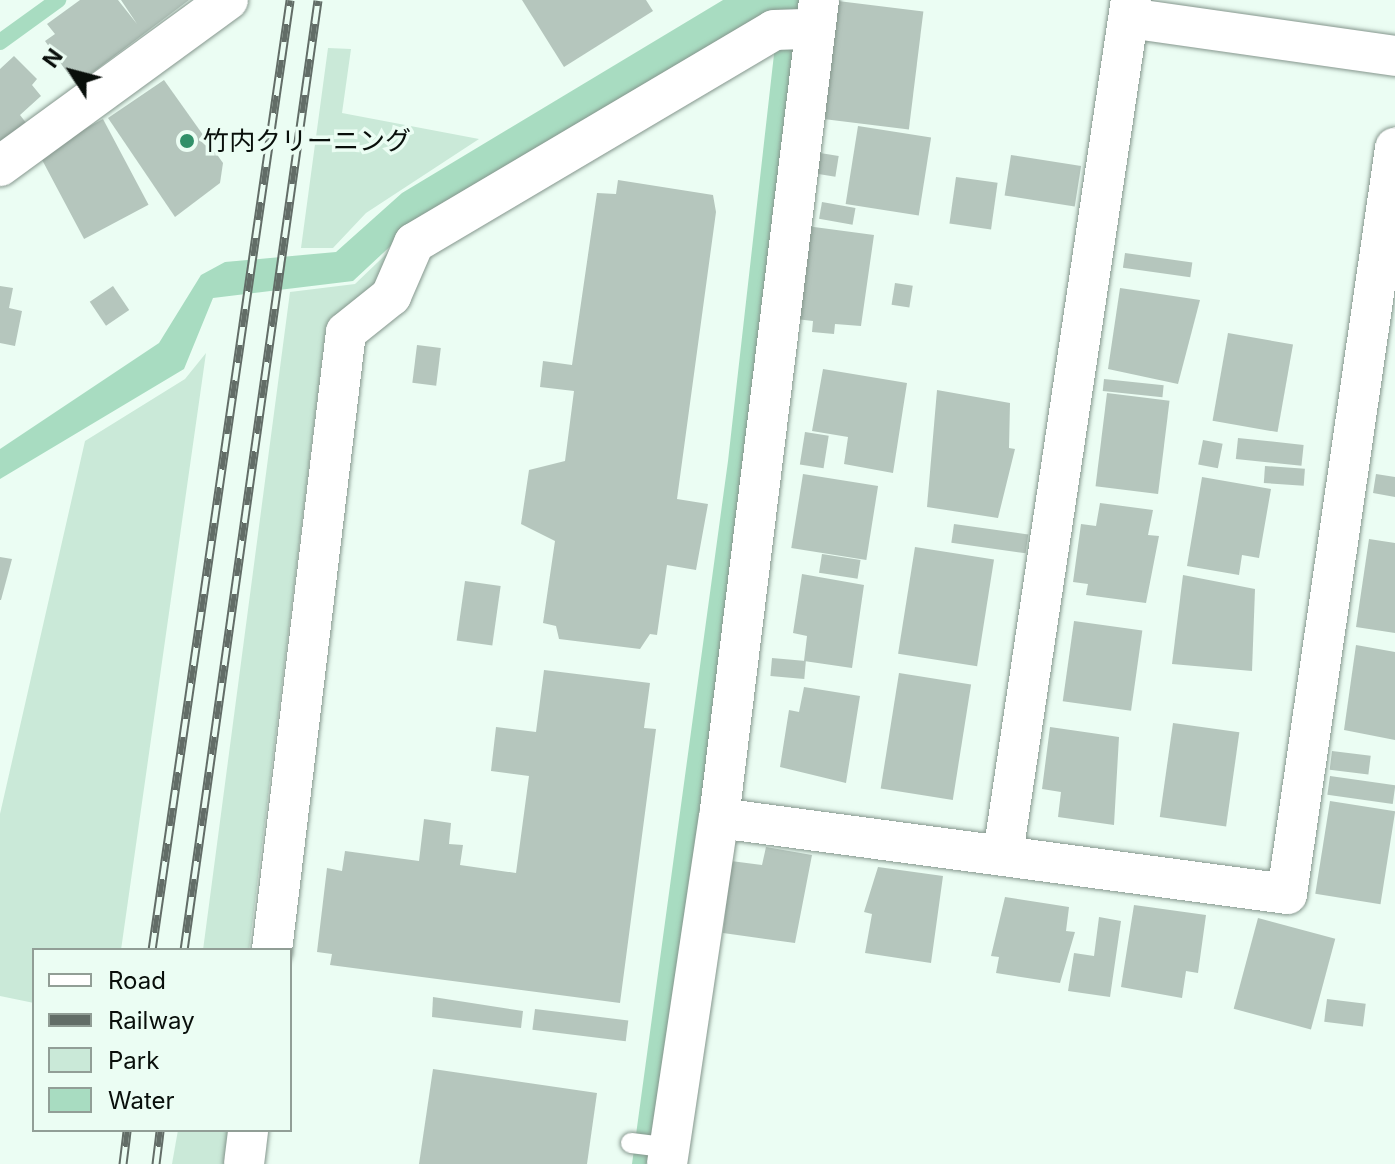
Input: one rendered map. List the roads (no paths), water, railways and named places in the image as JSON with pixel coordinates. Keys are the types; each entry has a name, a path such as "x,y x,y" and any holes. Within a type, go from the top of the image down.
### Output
{"street":[{"path":"0,166 228,0"},
{"path":"1003,854 1130,9 1395,56"},
{"path":"667,1153 719,818 803,22"},
{"path":"272,948 346,332 391,296 414,243 803,22"},
{"path":"719,818 1287,894 1395,148"},
{"path":"244,1164 248,1132"}],"lane":[{"path":"631,1143 667,1153"}],"water":[{"path":"723,0 807,0 654,1164 632,1164 728,461 779,10 412,226 353,281 213,298 184,369 0,479 0,449 159,343 201,275 225,262 336,252 402,193"}],"waterway":[{"path":"0,42 58,0"}],"railway":[{"path":"152,948 290,0"},
{"path":"184,948 318,0"},
{"path":"123,1164 127,1132"},
{"path":"156,1164 160,1132"}],"place":[{"name":"竹内クリーニング","path":"187,141"}]}
